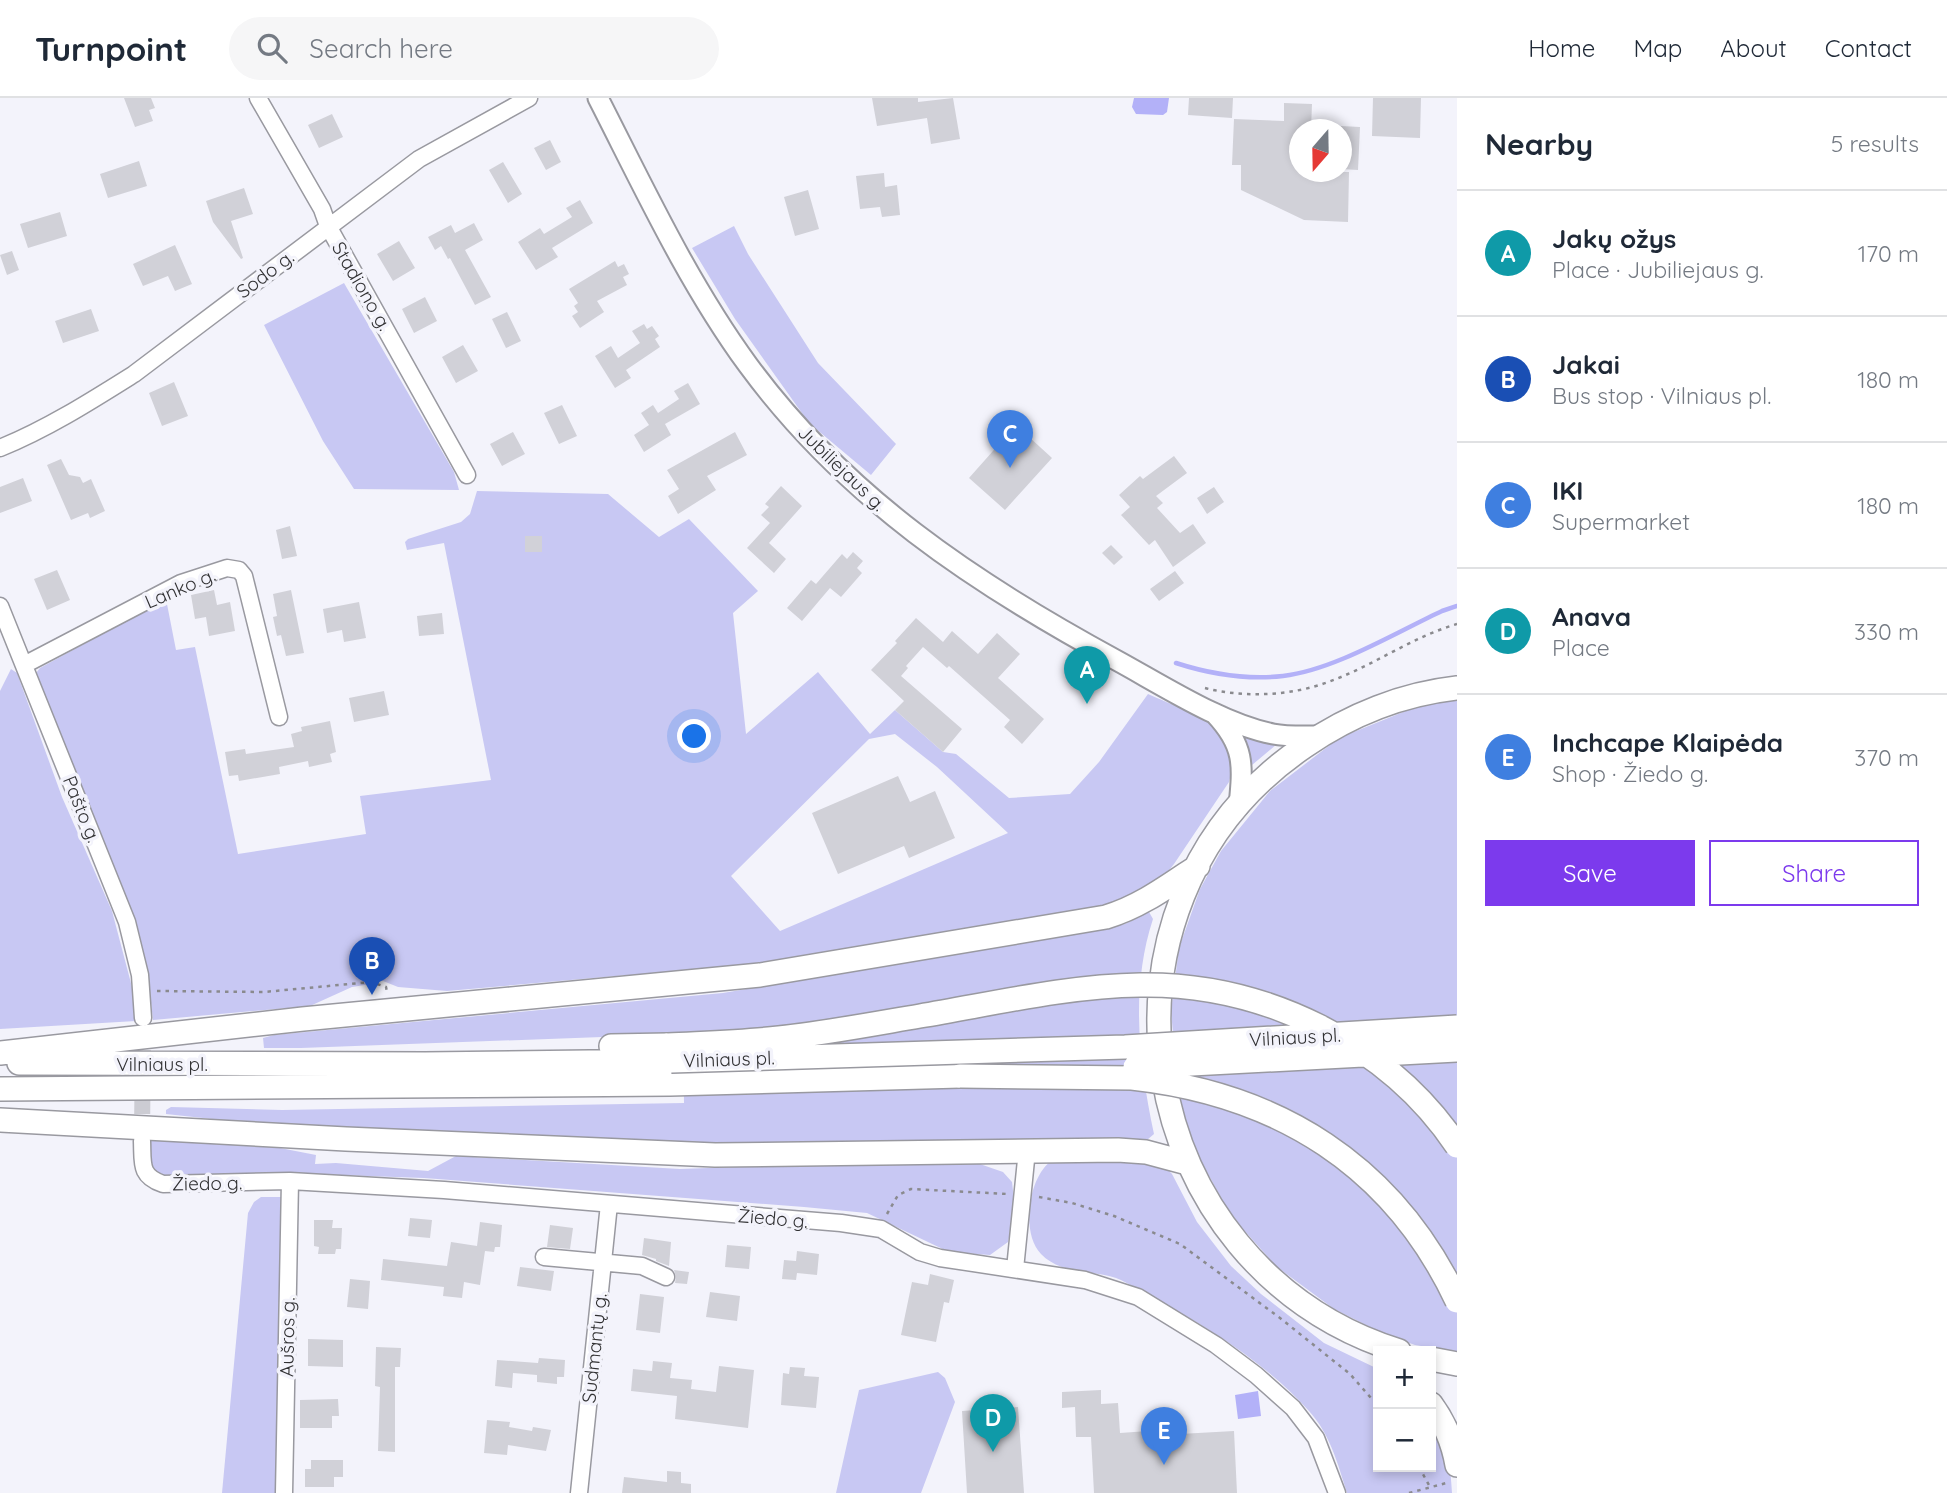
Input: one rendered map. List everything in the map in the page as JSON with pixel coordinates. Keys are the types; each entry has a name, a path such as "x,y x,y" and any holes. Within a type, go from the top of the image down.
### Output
{"highway":[{"path":"1373,1346 1302,1304 1264,1272 1226,1230 1206,1199 1187,1163 1171,1118 1158,1043 1158,1011 1165,958 1182,900 1214,839 1239,806 1266,777 1293,754 1348,720 1414,696 1454,686"},
{"path":"0,1053 303,1019 760,975 1105,917 1126,911 1145,901 1198,866"},
{"path":"669,1053 782,1038 1097,987 1139,985 1195,988 1249,998 1275,1007 1301,1017 1350,1044 1405,1086 1457,1146"},
{"name":"Vilniaus pl.","path":"0,1063 178,1065 669,1053 1125,1047 1457,1027"},
{"name":"Vilniaus pl.","path":"0,1089 670,1084 961,1076 1457,1050"},
{"path":"961,1076 1159,1081 1206,1090 1264,1110 1319,1140 1367,1177 1400,1211 1422,1240 1457,1301"},
{"path":"0,1120 715,1154 1027,1150 1146,1152 1187,1163"},
{"path":"1436,1360 1457,1364"},
{"path":"1434,1409 1446,1426 1457,1465"}],"main road":[{"name":"Jubiliejaus g.","path":"598,98 664,225 717,318 748,365 819,449 879,505 952,563 1059,629 1212,711"},
{"path":"1212,711 1274,734 1320,736"},
{"path":"1212,711 1235,738 1242,756 1239,806"}],"street":[{"name":"Stadiono g.","path":"258,98 322,209 328,226 467,475"},
{"name":"Sodo g.","path":"0,448 86,404 134,374 419,159 529,98"},
{"name":"Lanko g.","path":"24,665 181,583 227,568 239,570 244,576 279,717"},
{"name":"Pašto g.","path":"0,606 127,922 143,991 144,1018"},
{"name":"Žiedo g.","path":"142,1141 143,1169 154,1181 163,1184 290,1181 609,1204 881,1228 920,1252 930,1255 958,1262 1085,1280 1138,1297 1216,1345 1256,1375 1293,1408 1316,1438 1337,1493"},
{"path":"1015,1269 1027,1150"},
{"name":"Aušros g.","path":"284,1493 290,1181"},
{"name":"Sudmantų g.","path":"579,1493 609,1204"},
{"path":"544,1257 642,1265 666,1277"}],"path":[{"path":"1198,686 1246,694 1305,689 1328,682 1432,632 1457,624"},
{"path":"143,991 264,992 371,982 386,987 387,993 380,994"},
{"path":"881,1228 898,1195 911,1189 926,1188 1023,1195 1072,1203 1114,1216 1180,1244 1350,1374 1373,1400"},
{"path":"1422,1472 1430,1487"},
{"path":"1409,1493 1457,1480"}],"shaded area":[{"path":"734,226 748,254 818,363 896,444 871,475 809,423 735,319 692,248"},
{"path":"344,283 454,472 459,490 354,489 323,441 264,325"},
{"path":"477,491 608,494 659,537 689,519 758,591 733,613 746,734 818,672 870,734 895,710 943,752 956,754 1009,798 1070,794 1099,762 1148,694 1202,719 1221,731 1232,754 1229,782 1158,884 1114,907 704,974 631,981 627,975 447,991 398,987 378,979 366,980 371,984 352,987 310,1006 153,1020 147,968 135,924 36,673 40,668 166,599 176,650 195,647 238,854 366,834 360,796 491,780 444,543 407,550 405,542 461,522 470,514","holes":["895,734 937,767 1008,833 780,931 731,876 869,739"]},
{"path":"11,669 17,673 62,797 112,911 137,1006 136,1021 0,1029 0,691"},
{"path":"1457,698 1457,1352 1436,1348 1436,1346 1415,1345 1384,1334 1334,1309 1277,1267 1242,1228 1225,1205 1197,1154 1180,1111 1171,1011 1179,948 1200,889 1221,851 1270,791 1339,738 1423,704"},
{"path":"1240,733 1277,744 1252,765 1247,742"},
{"path":"1149,912 1153,919 1141,972 1139,999 1144,1080 1154,1134 1147,1140 656,1143 312,1130 166,1114 166,1110 171,1107 282,1110 684,1103 683,1034 301,1048 264,1048 263,1038 723,993 1125,924"},
{"path":"149,1138 275,1147 316,1155 315,1164 336,1163 428,1171 456,1156 680,1169 869,1162 974,1162 1003,1172 1012,1182 1015,1208 1008,1242 990,1255 949,1252 867,1213 804,1207 424,1178 282,1173 172,1178 157,1175 150,1168"},
{"path":"1160,1161 1172,1174 1197,1222 1231,1266 1261,1294 1324,1343 1373,1367 1373,1472 1436,1472 1436,1426 1449,1452 1452,1493 1347,1493 1323,1429 1293,1394 1256,1363 1196,1322 1126,1282 1106,1275 1066,1268 1041,1254 1031,1234 1030,1207 1036,1181 1050,1162"},
{"path":"261,1197 281,1197 276,1493 222,1493 248,1213 254,1202"},
{"path":"938,1372 945,1378 955,1402 921,1493 836,1493 859,1390"}],"water":[{"path":"1134,98 1169,98 1167,112 1163,115 1136,114 1132,107"},
{"path":"1258,1391 1261,1416 1238,1419 1235,1395"}],"building":[{"path":"124,98 151,98 155,108 149,110 153,121 135,127"},
{"path":"872,98 918,98 918,102 953,98 960,139 931,144 927,118 877,126"},
{"path":"1189,98 1233,98 1232,118 1188,115"},
{"path":"1373,98 1421,98 1420,138 1372,136"},
{"path":"1284,103 1312,104 1311,119 1289,119 1289,182 1349,182 1348,222 1304,220 1241,190 1241,165 1232,165 1234,119 1284,121"},
{"path":"332,114 343,137 319,148 308,125"},
{"path":"1352,127 1360,127 1358,170 1352,170"},
{"path":"550,140 561,162 546,170 534,148"},
{"path":"139,161 147,186 108,198 100,174"},
{"path":"503,162 522,194 508,203 489,170"},
{"path":"884,173 885,187 897,185 900,215 882,217 880,207 860,209 856,176"},
{"path":"244,188 253,214 231,221 243,258 241,259 213,222 206,201"},
{"path":"808,190 819,229 795,236 784,197"},
{"path":"580,200 593,223 552,248 558,257 536,270 518,242 540,228 544,234 572,217 566,208"},
{"path":"60,212 67,236 28,248 20,224"},
{"path":"474,223 483,240 465,250 491,297 475,305 450,258 448,259 441,246 435,250 428,237 451,225 455,233"},
{"path":"399,241 415,268 393,281 377,254"},
{"path":"175,245 192,284 175,291 168,276 143,286 133,264"},
{"path":"12,251 19,270 7,275 0,255"},
{"path":"615,261 618,267 624,264 629,274 623,277 627,285 597,301 604,312 580,328 572,316 578,312 574,306 578,303 569,289"},
{"path":"425,297 437,321 414,333 402,309"},
{"path":"91,309 99,331 63,343 55,321"},
{"path":"507,312 521,341 506,348 492,319"},
{"path":"644,324 647,329 652,326 659,336 655,339 660,347 626,370 631,378 615,388 595,356 611,346 618,358 640,343 632,331"},
{"path":"463,345 478,371 456,383 442,357"},
{"path":"174,382 188,416 162,426 149,393"},
{"path":"688,383 700,404 665,424 671,435 644,452 634,435 649,425 641,413 653,405 658,413 679,399 674,391"},
{"path":"562,405 577,436 559,444 544,413"},
{"path":"1016,425 1052,458 1005,510 969,478"},
{"path":"513,432 525,454 502,466 490,444"},
{"path":"735,432 747,455 707,476 716,490 678,514 668,496 679,489 667,470"},
{"path":"1174,456 1187,473 1156,496 1163,503 1157,508 1180,533 1193,524 1206,543 1173,567 1155,540 1149,545 1121,515 1130,507 1119,495 1140,476 1143,479"},
{"path":"61,459 69,475 80,477 83,483 91,479 105,511 90,518 88,513 71,520 47,465"},
{"path":"23,478 32,501 0,513 0,487"},
{"path":"781,486 802,506 769,543 786,559 774,573 747,548 770,523 761,515 769,507 765,504"},
{"path":"1214,487 1224,502 1207,514 1197,498"},
{"path":"290,526 297,556 282,559 276,530"},
{"path":"525,536 542,536 542,552 525,552"},
{"path":"1111,545 1123,557 1114,565 1102,553"},
{"path":"853,552 863,561 857,568 862,573 841,597 830,588 802,621 787,608 811,580 816,584 842,554 847,559"},
{"path":"57,570 70,600 47,610 34,579"},
{"path":"1175,571 1184,583 1159,601 1150,589"},
{"path":"214,590 217,605 230,602 235,631 209,636 206,617 195,619 191,595"},
{"path":"291,590 304,653 286,656 281,635 277,636 273,617 277,616 273,594"},
{"path":"359,602 366,638 344,642 342,630 327,633 323,609"},
{"path":"442,613 444,634 419,636 417,616"},
{"path":"916,618 943,642 952,631 978,654 997,633 1020,654 998,678 1044,719 1022,744 1004,727 1010,720 949,666 947,668 923,647 901,676 962,729 943,752 895,710 904,701 871,670"},
{"path":"384,691 389,715 354,722 349,698"},
{"path":"330,721 336,752 330,754 332,762 309,767 308,761 279,767 280,774 239,781 238,775 229,776 225,752 245,749 246,754 294,747 291,734 302,731 301,727"},
{"path":"898,776 910,802 935,791 955,838 909,858 904,846 838,874 812,813"},
{"path":"410,1218 432,1220 430,1238 408,1236"},
{"path":"314,1220 333,1220 332,1228 342,1228 341,1249 336,1249 335,1254 318,1254 319,1247 314,1246"},
{"path":"480,1222 502,1225 500,1247 495,1247 494,1252 485,1251 480,1285 464,1282 462,1298 443,1296 444,1287 381,1280 383,1259 447,1266 451,1242 477,1246"},
{"path":"550,1225 573,1228 570,1249 547,1247"},
{"path":"644,1238 671,1242 669,1266 642,1255"},
{"path":"727,1245 751,1247 749,1269 725,1267"},
{"path":"797,1251 819,1254 817,1275 797,1273 796,1280 782,1279 784,1260 796,1261"},
{"path":"520,1267 554,1271 551,1291 517,1286"},
{"path":"674,1270 689,1272 687,1284 675,1283"},
{"path":"930,1274 954,1280 949,1303 944,1302 936,1342 901,1335 912,1282 928,1285"},
{"path":"350,1279 370,1281 368,1309 347,1307"},
{"path":"710,1292 740,1296 737,1321 706,1317"},
{"path":"640,1294 664,1297 660,1333 636,1330"},
{"path":"308,1339 343,1340 343,1367 308,1366"},
{"path":"376,1347 401,1348 400,1367 395,1367 395,1452 378,1451 380,1387 375,1386"},
{"path":"539,1358 565,1360 564,1377 557,1377 557,1384 537,1382 537,1375 513,1373 512,1388 495,1386 497,1360 538,1363"},
{"path":"653,1361 672,1363 670,1378 692,1380 691,1389 716,1392 719,1366 754,1370 748,1428 675,1419 677,1396 631,1391 633,1369 652,1371"},
{"path":"790,1367 805,1368 804,1376 819,1377 816,1408 781,1405 783,1373 789,1374"},
{"path":"1101,1390 1101,1404 1118,1403 1120,1433 1162,1430 1162,1435 1234,1431 1237,1493 1094,1493 1091,1437 1076,1437 1075,1407 1062,1408 1062,1392"},
{"path":"338,1399 339,1416 332,1416 332,1428 300,1428 300,1400"},
{"path":"1018,1407 1024,1493 967,1493 962,1411"},
{"path":"487,1420 510,1422 509,1427 532,1431 533,1427 551,1430 546,1451 508,1445 507,1455 484,1453"},
{"path":"311,1460 343,1460 343,1477 334,1477 334,1487 305,1487 305,1469 311,1469"},
{"path":"667,1471 681,1472 681,1483 691,1484 691,1493 622,1493 624,1477 667,1482"}],"waterway":[{"path":"1176,663 1242,677 1283,676 1303,672 1343,659 1457,606"}],"tunnel":[{"path":"142,1138 143,1028"}],"place":[{"name":"IKI","path":"1010,468"},
{"name":"Jakų ožys","path":"1087,704"},
{"name":"Jakai","path":"372,995"},
{"name":"Anava","path":"993,1452"},
{"name":"Inchcape Klaipėda","path":"1164,1465"}]}
